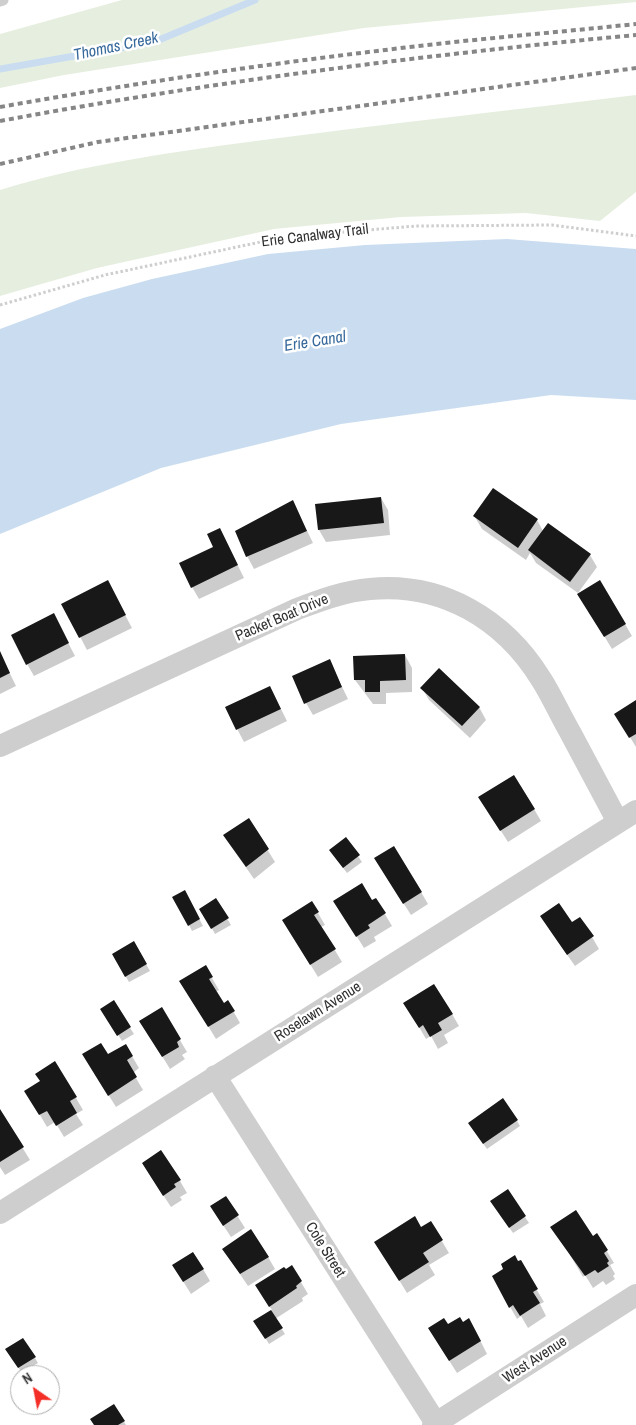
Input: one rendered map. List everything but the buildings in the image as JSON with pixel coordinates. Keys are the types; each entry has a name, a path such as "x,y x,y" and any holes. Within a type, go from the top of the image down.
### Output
{"street":[{"name":"Packet Boat Drive","path":"0,746 298,609 335,595 370,589 397,588 433,594 465,606 492,622 518,648 541,678 627,817"},
{"name":"Roselawn Avenue","path":"0,1213 627,817"},
{"name":"Cole Street","path":"215,1076 435,1424"},
{"name":"West Avenue","path":"435,1424 636,1296"}],"path":[{"name":"Erie Canalway Trail","path":"0,306 105,275 284,237 416,226 552,224 636,236"}],"green space":[{"path":"122,0 636,0 636,2 364,28 64,75 0,88 0,34"},
{"path":"636,95 636,192 600,221 526,213 401,217 274,229 97,268 0,296 0,190 67,172 168,153 317,133"}],"water":[{"name":"Erie Canal","path":"507,239 636,249 636,400 551,395 341,424 161,468 0,534 0,329 83,298 152,279 268,254 365,245"}],"waterway":[{"name":"Thomas Creek","path":"0,69 154,42 255,0"}],"railway":[{"path":"0,107 188,76 330,57 442,43 636,24"},
{"path":"0,121 158,94 317,71 476,51 636,35"},
{"path":"0,164 98,142 636,68"}]}
